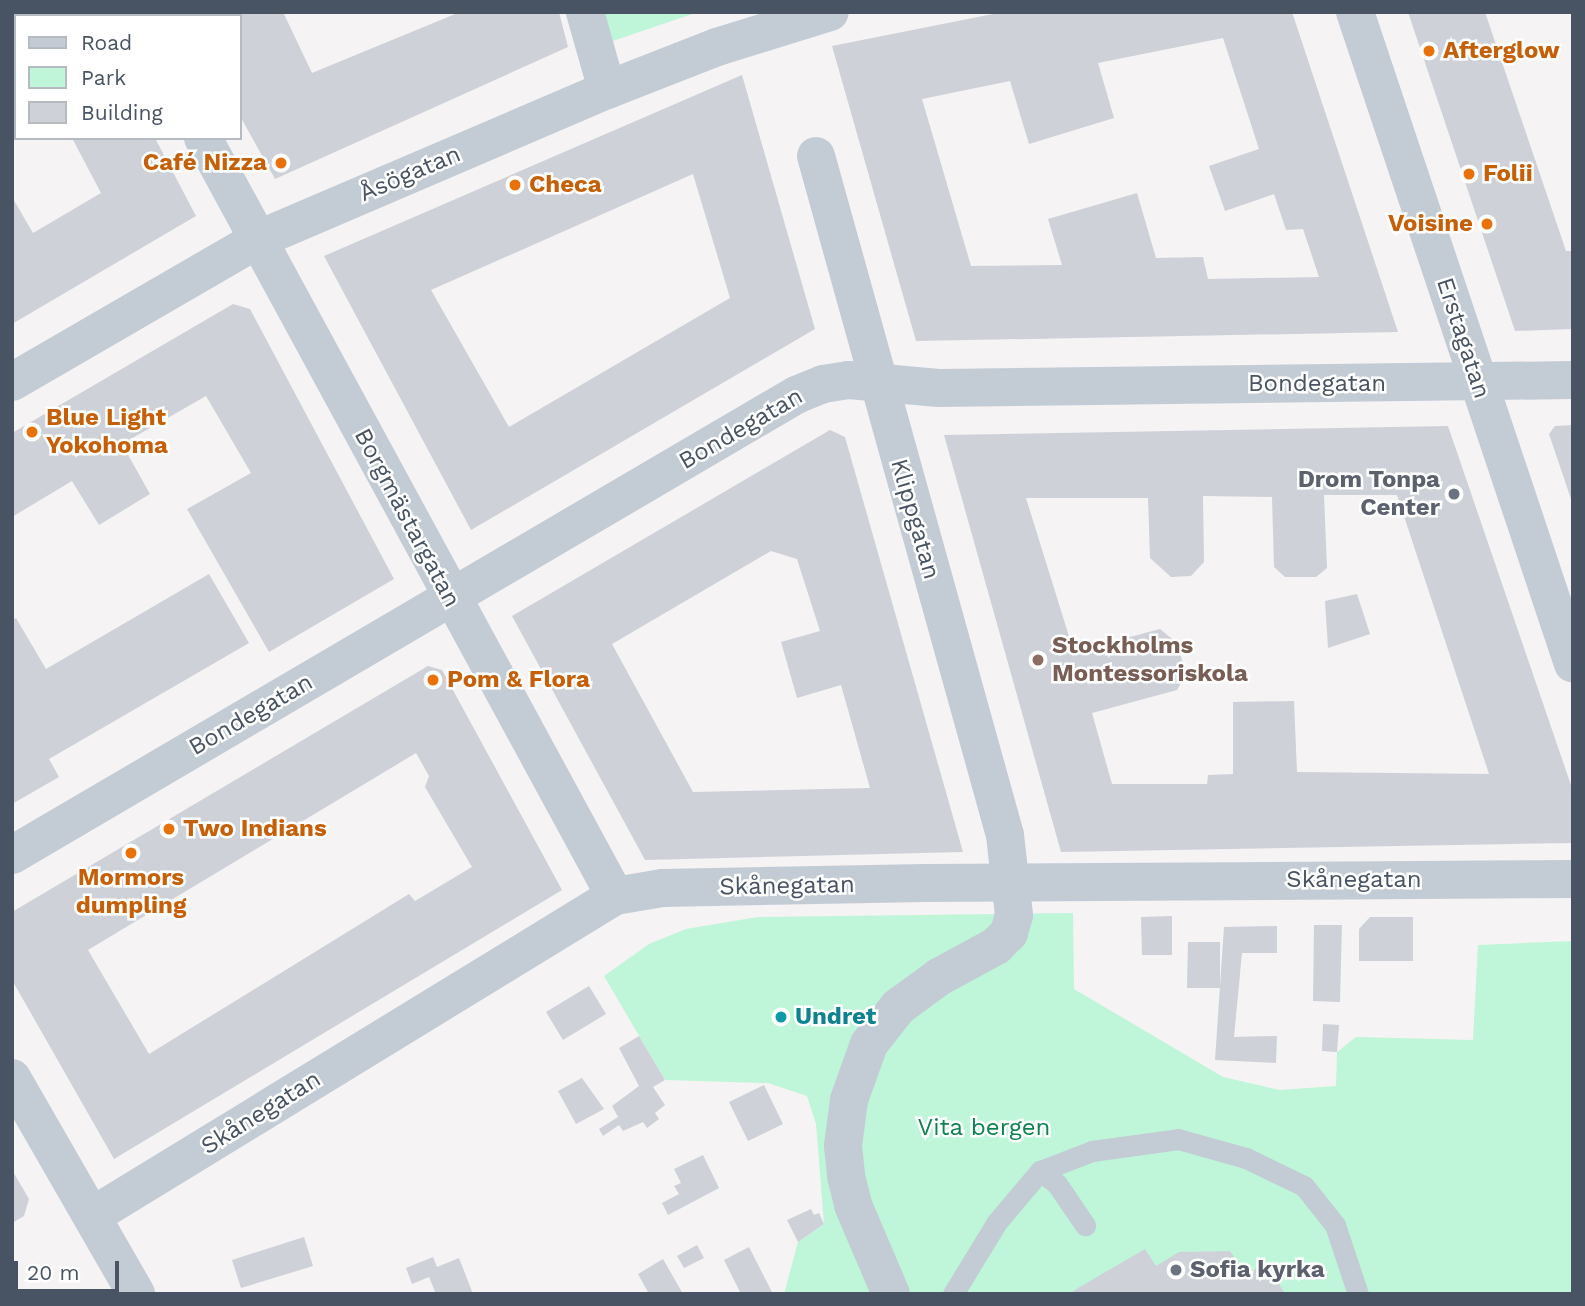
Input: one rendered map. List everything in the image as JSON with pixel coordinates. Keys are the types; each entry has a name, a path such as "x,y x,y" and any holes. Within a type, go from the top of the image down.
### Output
{"street":[{"path":"585,12 607,90"},
{"name":"Åsögatan","path":"12,382 257,240 607,90 717,47 830,12"},
{"name":"Erstagatan","path":"1355,12 1573,664"},
{"name":"Borgmästargatan","path":"204,140 450,599 615,896"},
{"name":"Klippgatan","path":"816,156 876,382 1005,835 1014,915 1009,933 996,946 939,977 898,1007 869,1044 849,1100 843,1146 846,1176 857,1216 891,1294"},
{"name":"Bondegatan","path":"12,855 796,395 823,384 876,382 939,388 1573,380"},
{"name":"Skånegatan","path":"92,1216 615,896 662,888 1011,881 1573,879"},
{"path":"12,1078 135,1294"}],"lane":[{"path":"953,1294 998,1222 1040,1171 1092,1151 1178,1139 1246,1158 1304,1186 1335,1225 1358,1294"},
{"path":"1040,1171 1057,1184 1085,1225"}],"green space":[{"path":"598,12 698,12 607,43"},
{"name":"Vita bergen","path":"1073,913 1074,989 1223,1077 1280,1090 1336,1086 1337,1052 1356,1037 1473,1040 1478,945 1573,941 1573,1294 784,1294 798,1242 824,1224 816,1124 807,1096 768,1083 665,1080 604,976 649,944 686,929 758,917"}],"building":[{"path":"18,12 54,14 15,14"},
{"path":"187,12 283,12 312,73 460,12 559,12 568,47 275,179 242,120 242,14"},
{"path":"1003,12 1292,12 1398,332 916,341 832,46","holes":["1223,38 1259,149 1209,166 1225,211 1274,194 1286,230 1303,229 1319,277 1208,279 1203,257 1156,258 1137,193 1048,219 1062,265 971,266 922,99 1010,81 1029,144 1114,118 1098,63"]},
{"path":"1408,12 1485,12 1566,251 1573,251 1573,329 1515,331"},
{"path":"14,15 12,99 12,16"},
{"path":"742,75 815,329 471,530 324,256","holes":["693,174 730,298 509,427 431,290"]},
{"path":"73,140 156,140 196,216 12,324 12,197 33,233 101,193"},
{"path":"233,304 250,309 394,579 269,652 187,509 251,473 206,396 122,444 150,494 99,525 72,481 12,517 12,433"},
{"path":"1573,425 1572,502 1549,434 1555,426"},
{"path":"1448,426 1573,791 1573,843 1061,852 944,435","holes":["1324,495 1397,495 1489,774 1297,772 1294,701 1233,702 1233,774 1208,775 1207,784 1112,784 1092,713 1177,690 1186,674 1177,643 1160,629 1081,650 1072,646 1026,498 1148,498 1150,558 1171,577 1191,576 1204,562 1203,496 1272,497 1274,567 1285,577 1316,577 1327,568"]},
{"path":"830,430 845,437 963,852 645,860 512,616","holes":["771,551 797,559 820,631 781,642 797,698 841,685 870,788 693,792 612,644"]},
{"path":"209,574 249,643 49,759 59,777 12,804 12,620 16,618 46,669"},
{"path":"1357,594 1370,634 1328,648 1325,601"},
{"path":"428,666 442,670 562,890 114,1159 12,980 12,912","holes":["416,753 429,776 425,787 472,867 415,901 409,894 149,1054 88,950"]},
{"path":"1172,916 1172,955 1142,955 1141,917"},
{"path":"1370,917 1413,917 1413,961 1359,961 1359,929"},
{"path":"1314,925 1342,925 1340,1002 1313,1001"},
{"path":"1277,926 1277,953 1242,953 1234,1037 1277,1036 1276,1063 1215,1060 1224,927"},
{"path":"1188,942 1220,942 1220,988 1187,988"},
{"path":"589,986 606,1014 563,1040 546,1012"},
{"path":"1323,1024 1339,1025 1337,1052 1322,1051"},
{"path":"639,1036 665,1080 653,1087 665,1105 655,1113 659,1119 647,1128 643,1122 623,1131 619,1125 603,1136 599,1129 618,1117 612,1106 639,1086 619,1048"},
{"path":"582,1078 604,1109 576,1124 558,1091"},
{"path":"764,1085 783,1124 748,1141 729,1102"},
{"path":"703,1155 719,1188 668,1215 662,1203 679,1194 674,1186 681,1183 674,1169"},
{"path":"12,1170 29,1199 24,1216 12,1223"},
{"path":"811,1209 814,1215 819,1213 824,1224 798,1242 787,1220"},
{"path":"304,1237 313,1266 241,1288 232,1260"},
{"path":"697,1245 704,1258 684,1268 677,1256"},
{"path":"749,1247 773,1294 741,1294 724,1260"},
{"name":"Sofia kyrka","path":"1145,1249 1156,1266 1179,1252 1230,1251 1246,1274 1267,1263 1285,1294 1075,1294 1073,1291"},
{"path":"433,1257 437,1267 459,1258 473,1294 436,1294 429,1277 412,1284 406,1268"},
{"path":"663,1259 683,1294 649,1294 638,1274"}],"place":[{"name":"Afterglow","path":"1429,51"},
{"name":"Café Nizza","path":"281,163"},
{"name":"Folii","path":"1469,174"},
{"name":"Checa","path":"515,185"},
{"name":"Voisine","path":"1487,224"},
{"name":"Blue Light Yokohoma","path":"32,432"},
{"name":"Drom Tonpa Center","path":"1454,494"},
{"name":"Stockholms Montessoriskola","path":"1038,660"},
{"name":"Pom & Flora","path":"433,680"},
{"name":"Two Indians","path":"169,829"},
{"name":"Mormors dumpling","path":"131,853"},
{"name":"Undret","path":"781,1017"},
{"name":"Sofia kyrka","path":"1176,1270"}]}
